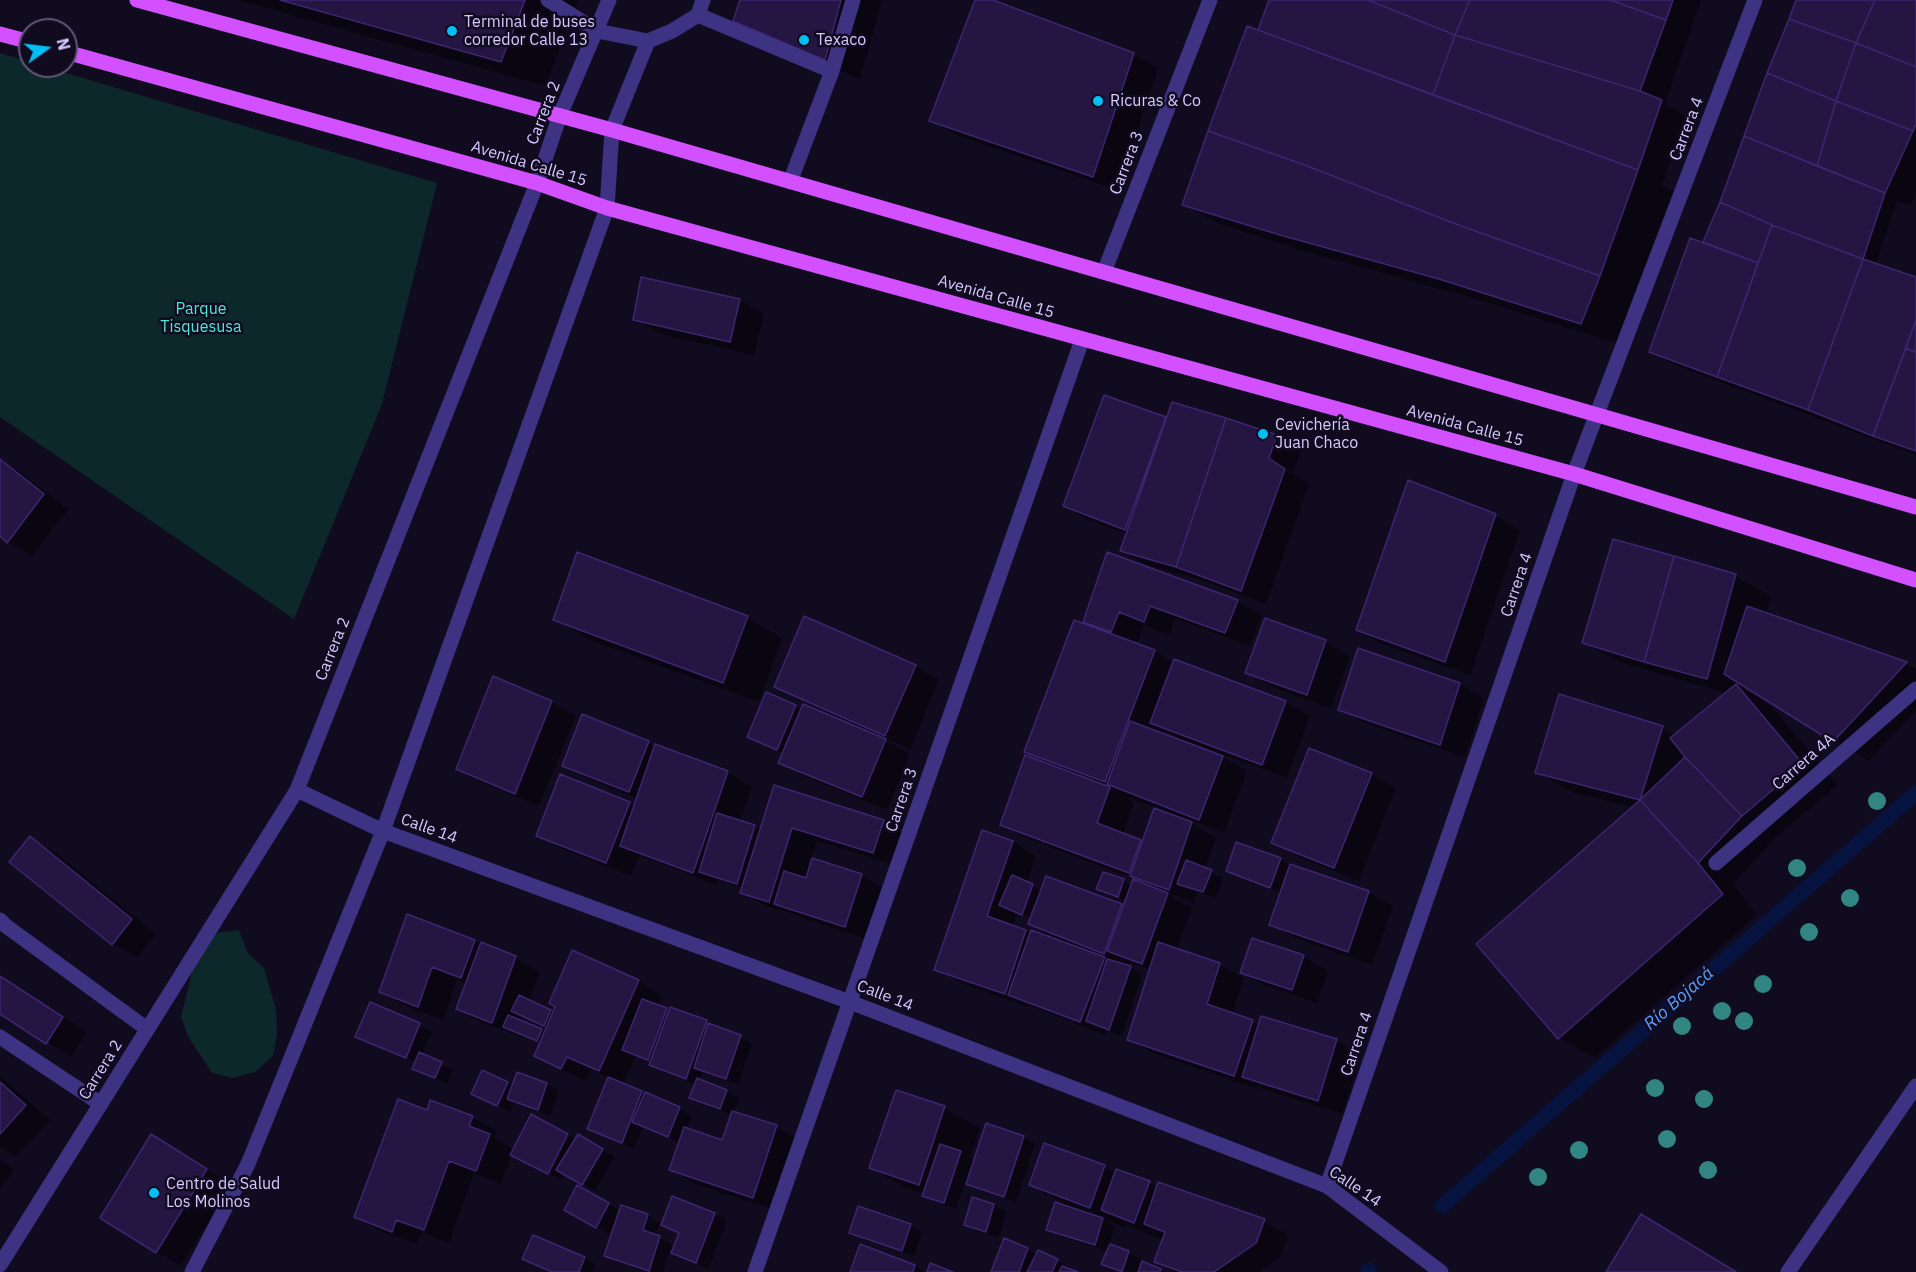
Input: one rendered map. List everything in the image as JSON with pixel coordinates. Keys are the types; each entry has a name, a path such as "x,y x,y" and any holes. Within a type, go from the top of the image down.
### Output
{"main road":[{"path":"137,0 560,115 1916,507"},
{"path":"0,34 18,39"},
{"name":"Avenida Calle 15","path":"78,55 537,183 607,208 1574,474 1916,580"}],"street":[{"path":"548,0 597,31 648,41 672,31 698,15 704,0"},
{"name":"Carrera 2","path":"0,1265 297,790 537,183 560,115 609,0"},
{"path":"790,182 832,71 853,0"},
{"name":"Carrera 3","path":"1104,272 1210,0"},
{"name":"Carrera 4","path":"1327,1186 1574,474 1755,0"},
{"path":"698,15 832,71"},
{"path":"192,1272 248,1164 383,831 607,208 612,130 648,41"},
{"name":"Carrera 3","path":"755,1272 1082,340"},
{"name":"Carrera 4A","path":"1716,863 1916,689"},
{"name":"Calle 14","path":"297,790 383,831 850,1002 1327,1186 1441,1272"},
{"path":"0,920 147,1029"},
{"path":"0,1037 101,1104"},
{"path":"1788,1272 1916,1086"}],"green space":[{"name":"Parque Tisquesusa","path":"0,53 18,58 18,78 78,77 437,183 382,404 294,619 0,417"},
{"path":"239,930 247,952 264,968 276,1010 277,1034 273,1056 255,1072 233,1078 212,1073 188,1036 181,1017 192,972 201,950 217,933"}],"building":[{"name":"Terminal de buses corredor Calle 13","path":"280,0 525,0 501,62"},
{"name":"Texaco","path":"740,0 841,0 825,60 733,21"},
{"path":"975,0 993,0 1134,53 1093,177 929,121"},
{"path":"1269,0 1368,0 1455,35 1433,95 1258,30"},
{"path":"1368,0 1470,0 1455,35"},
{"path":"1470,0 1610,0 1666,20 1640,91 1455,35"},
{"path":"1610,0 1673,0 1666,20"},
{"path":"1796,0 1875,0 1856,43 1789,19"},
{"path":"1875,0 1916,0 1916,67 1856,43"},
{"path":"1789,19 1856,43 1836,101 1767,73"},
{"path":"1247,26 1638,170 1600,276 1208,131"},
{"path":"1455,35 1640,91 1662,100 1638,170 1433,95"},
{"path":"1856,43 1916,67 1916,124 1913,131 1836,101"},
{"path":"1767,73 1836,101 1817,166 1744,136"},
{"path":"1836,101 1913,131 1885,193 1817,166"},
{"path":"1208,131 1600,276 1581,324 1439,279 1182,205"},
{"path":"1744,136 1885,193 1863,259 1772,225 1720,202"},
{"path":"1720,202 1772,225 1758,263 1703,242"},
{"path":"1772,225 1863,259 1808,410 1717,377"},
{"path":"1690,238 1758,263 1717,377 1649,352"},
{"path":"1863,259 1916,277 1916,320 1873,436 1808,410"},
{"path":"641,277 740,299 730,342 633,320"},
{"path":"1916,320 1916,352 1906,348"},
{"path":"1906,348 1916,352 1916,451 1873,436"},
{"path":"1104,395 1166,417 1125,530 1063,506"},
{"path":"1172,402 1226,418 1176,567 1120,551"},
{"path":"1226,418 1277,435 1269,458 1285,469 1241,591 1176,567"},
{"path":"0,459 44,494 7,543 0,536"},
{"path":"1408,480 1496,514 1445,662 1356,630"},
{"path":"1613,539 1674,556 1644,662 1582,643"},
{"path":"577,552 748,616 723,683 553,620"},
{"path":"1107,552 1238,600 1225,633 1150,606 1144,622 1119,612 1111,632 1083,622"},
{"path":"1674,556 1736,574 1707,679 1644,662"},
{"path":"1747,606 1907,662 1833,742 1724,674"},
{"path":"804,616 916,665 885,736 774,687"},
{"path":"1265,618 1326,640 1307,695 1245,673"},
{"path":"1074,620 1155,650 1105,782 1024,752"},
{"path":"1358,648 1460,683 1440,745 1338,710"},
{"path":"1174,659 1286,701 1262,765 1150,723"},
{"path":"493,676 552,701 515,794 456,769"},
{"path":"1736,684 1803,764 1742,816 1685,757 1670,738"},
{"path":"766,692 796,705 777,750 747,737"},
{"path":"1559,694 1663,726 1640,800 1535,773"},
{"path":"803,704 886,739 862,797 778,763"},
{"path":"582,714 649,741 629,792 562,766"},
{"path":"1130,721 1223,756 1199,820 1107,784"},
{"path":"655,744 728,771 693,873 620,846"},
{"path":"1309,748 1372,773 1334,868 1271,843"},
{"path":"1025,755 1110,787 1097,823 1141,840 1129,873 1000,825"},
{"path":"1685,757 1742,816 1698,863 1640,800"},
{"path":"560,774 630,802 606,863 536,836"},
{"path":"774,785 884,820 873,853 792,828 769,902 740,893"},
{"path":"1640,800 1723,894 1558,1039 1476,944"},
{"path":"1154,808 1192,822 1169,890 1130,876"},
{"path":"717,813 755,825 737,884 699,872"},
{"path":"982,830 1013,841 987,916 1026,930 1005,994 934,970"},
{"path":"30,836 132,919 112,945 9,862"},
{"path":"1236,842 1281,858 1270,888 1226,871"},
{"path":"812,858 862,874 845,927 774,904 784,871 806,878"},
{"path":"1186,860 1212,870 1203,892 1177,884"},
{"path":"1290,864 1369,891 1348,952 1269,925"},
{"path":"1103,872 1124,879 1118,897 1096,889"},
{"path":"1012,875 1033,884 1022,915 999,905"},
{"path":"1046,876 1122,904 1104,954 1028,924"},
{"path":"1133,879 1168,893 1142,964 1107,951"},
{"path":"407,914 475,940 461,978 432,967 418,1007 379,992"},
{"path":"1031,930 1105,957 1080,1022 1008,995"},
{"path":"1252,938 1304,955 1292,990 1240,973"},
{"path":"481,942 516,956 492,1023 456,1009"},
{"path":"1158,942 1220,963 1207,1004 1253,1020 1234,1076 1127,1040"},
{"path":"572,950 639,980 599,1071 567,1057 561,1069 534,1056 555,1007 549,1003"},
{"path":"1107,959 1131,966 1109,1030 1086,1021"},
{"path":"0,976 63,1017 46,1044 0,1014"},
{"path":"519,995 551,1010 544,1026 511,1011"},
{"path":"642,999 667,1008 648,1060 622,1050"},
{"path":"370,1002 420,1023 406,1058 355,1037"},
{"path":"670,1007 707,1020 686,1079 649,1065"},
{"path":"508,1015 542,1029 537,1041 503,1027"},
{"path":"1261,1016 1337,1039 1318,1101 1242,1077"},
{"path":"708,1023 741,1035 726,1079 694,1068"},
{"path":"419,1052 442,1062 435,1078 412,1069"},
{"path":"482,1070 508,1082 497,1106 471,1094"},
{"path":"517,1072 547,1083 538,1110 507,1099"},
{"path":"608,1077 642,1091 622,1143 587,1129"},
{"path":"697,1078 727,1090 720,1109 689,1098"},
{"path":"0,1082 26,1105 0,1134"},
{"path":"896,1090 945,1106 919,1185 869,1168"},
{"path":"645,1092 680,1107 668,1137 632,1122"},
{"path":"398,1099 427,1110 430,1100 473,1116 469,1126 490,1134 476,1171 449,1161 424,1230 396,1220 392,1232 354,1217"},
{"path":"732,1111 777,1125 753,1198 669,1170 684,1127 722,1140"},
{"path":"531,1114 568,1134 548,1174 510,1155"},
{"path":"986,1123 1024,1136 1004,1197 966,1184"},
{"name":"Centro de Salud Los Molinos","path":"151,1134 207,1169 156,1253 100,1218"},
{"path":"578,1134 603,1149 582,1185 556,1170"},
{"path":"1044,1143 1105,1165 1090,1208 1029,1185"},
{"path":"940,1144 961,1151 944,1203 922,1196"},
{"path":"1116,1169 1150,1181 1134,1223 1101,1210"},
{"path":"1158,1182 1265,1219 1256,1243 1214,1272 1182,1272 1154,1262 1165,1232 1144,1224"},
{"path":"577,1185 609,1203 596,1228 564,1210"},
{"path":"672,1196 715,1213 696,1263 671,1253 679,1233 661,1225"},
{"path":"972,1197 994,1204 986,1232 964,1225"},
{"path":"1055,1202 1103,1218 1095,1245 1046,1230"},
{"path":"621,1205 648,1214 643,1230 660,1236 649,1271 604,1256"},
{"path":"858,1206 911,1224 902,1251 849,1233"},
{"path":"1641,1214 1736,1272 1606,1272"},
{"path":"533,1235 585,1257 579,1272 552,1272 522,1259"},
{"path":"1004,1238 1028,1248 1019,1272 991,1272"},
{"path":"860,1244 915,1265 913,1272 850,1272"},
{"path":"1110,1244 1129,1251 1122,1272 1101,1264"},
{"path":"1038,1250 1058,1259 1052,1272 1027,1272"},
{"path":"1142,1261 1161,1269 1160,1272 1138,1272"},
{"path":"930,1263 953,1272 927,1272"},
{"path":"1062,1266 1078,1272 1059,1272"}],"waterway":[{"name":"Río Bojacá","path":"1442,1206 1916,793"}],"place":[{"name":"Terminal de buses corredor Calle 13","path":"452,31"},
{"name":"Texaco","path":"804,40"},
{"name":"Ricuras & Co","path":"1098,101"},
{"name":"Cevichería Juan Chaco","path":"1263,434"},
{"name":"Centro de Salud Los Molinos","path":"154,1193"}]}
